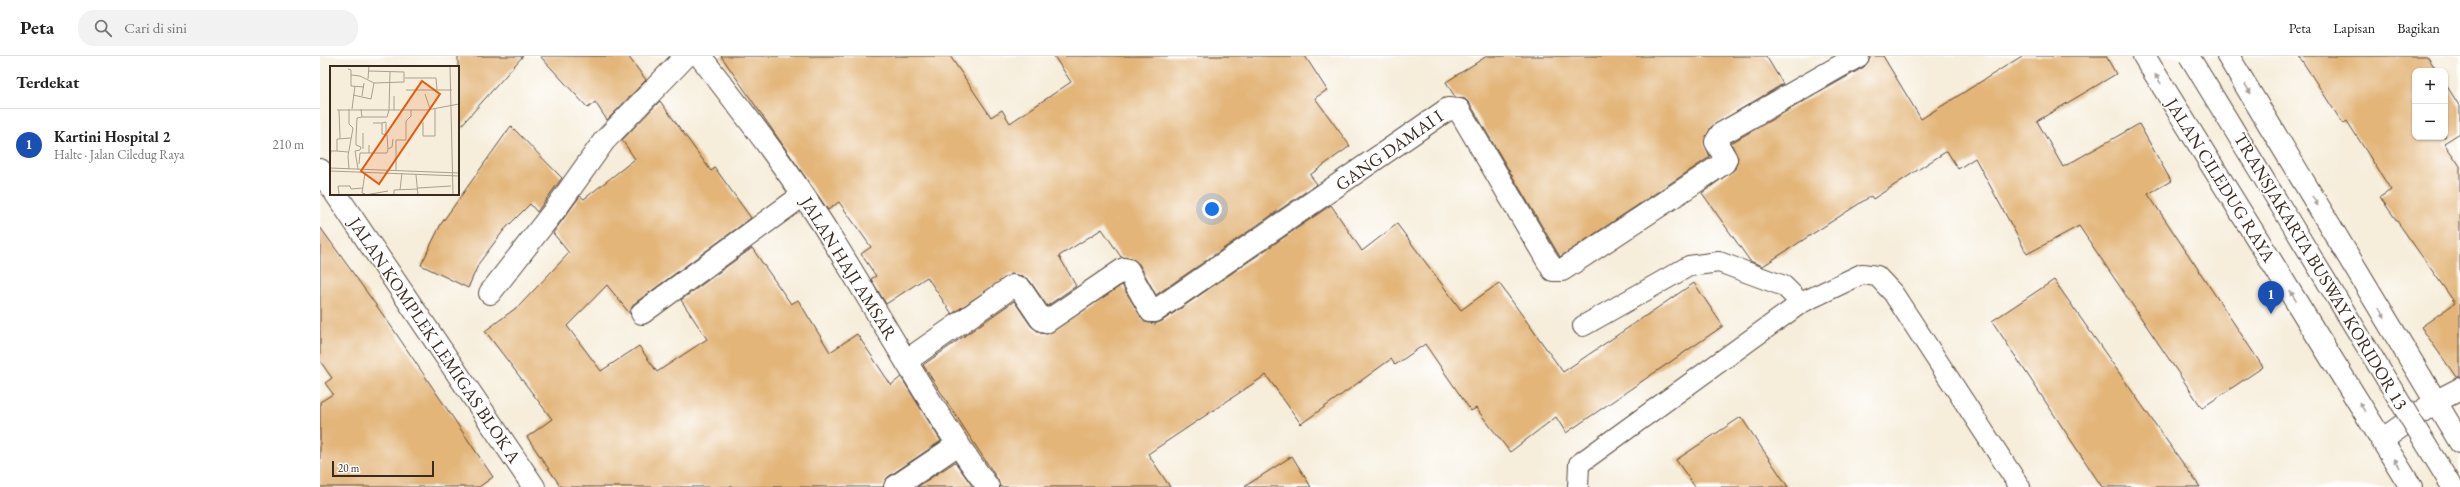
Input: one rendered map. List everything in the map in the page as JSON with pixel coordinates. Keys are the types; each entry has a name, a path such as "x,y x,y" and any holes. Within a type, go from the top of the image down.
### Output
{"street":[{"path":"490,293 557,207 604,141 686,56"},
{"name":"JALAN HAJI AMSAR","path":"700,56 803,195 837,246 957,445 988,487"},
{"name":"GANG DAMAI I","path":"906,361 1013,286 1020,288 1041,319 1046,322 1124,269 1128,270 1151,311 1155,311 1448,109 1459,110 1553,270 1562,270 1724,163 1726,159 1716,142 1722,134 1858,56"},
{"name":"JALAN CILEDUG RAYA","path":"2144,56 2411,487"},
{"path":"2228,56 2460,442"},
{"path":"320,170 330,185"},
{"name":"JALAN KOMPLEK LEMIGAS BLOK A","path":"337,195 534,487"},
{"path":"642,312 803,195"},
{"path":"2382,440 2436,402 2460,389"},
{"path":"895,487 957,445"}],"lane":[{"name":"TRANSJAKARTA BUSWAY KORIDOR 13","path":"2189,56 2452,487"},
{"path":"1584,326 1689,266 1719,262 1784,286 1800,303"},
{"path":"1578,487 1579,464 1800,303 1862,274 1876,276 1893,293 2020,487"}],"building":[{"path":"458,56 523,56 459,128"},
{"path":"540,56 628,56 646,80 607,120 595,102 588,108"},
{"path":"721,56 950,56 991,117 1002,110 1010,123 1071,82 1054,56 1305,56 1327,90 1315,98 1350,146 1310,175 1317,184 1156,295 1139,264 1131,258 1121,257 1102,229 1059,256 1076,286 1047,306 1030,281 1023,276 1011,274 952,314 927,277 886,304 871,279 876,276 861,254 871,247 839,202 828,210"},
{"path":"1487,56 1766,56 1783,84 1711,127 1704,142 1710,157 1560,257 1470,104 1465,99 1455,97 1446,82"},
{"path":"1872,56 1883,56 1921,119 2022,56 2106,56 2116,74 2037,121 2063,167 2139,124 2171,181 2148,194 2263,367 2202,408 2079,226 2027,254 1975,158 1958,169 1947,151 1873,199 1871,196 1763,266 1750,261 1702,193 1735,169 1738,158 1731,143 1864,67"},
{"path":"2299,56 2427,56 2435,68 2412,68 2412,140 2448,140 2448,88 2460,107 2460,133 2444,143 2460,166 2460,377 2456,377 2421,327 2455,303 2380,197 2391,190 2347,121 2343,124"},
{"path":"660,101 711,171 715,168 751,218 635,303 630,314 607,285 567,326 601,371 639,346 657,372 707,339 681,300 752,248 791,304 798,300 830,352 857,334 891,385 901,377 941,441 888,477 883,487 561,487 527,437 552,419 485,331 520,305 569,253 553,233 580,196 584,199 635,159 622,140"},
{"path":"511,126 562,178 537,212 530,204 504,230 479,263 468,288 421,265 441,224"},
{"path":"1331,205 1362,251 1397,224 1461,310 1499,283 1563,372 1694,283 1723,326 1566,433 1556,417 1510,452 1476,408 1471,411 1425,344 1395,365 1391,359 1301,424 1266,375 1148,454 1170,487 1000,487 998,480 923,365 1014,301 1031,326 1040,333 1047,334 1122,285 1144,322 1155,324 1162,321"},
{"path":"320,227 391,326 493,477 479,487 320,487 320,402 333,394 325,383 332,378 320,361"},
{"path":"2054,280 2200,487 2102,487 1992,321"},
{"path":"1741,417 1788,487 1695,487 1676,460"},
{"path":"1292,456 1311,487 1244,487"},
{"path":"955,462 973,487 917,487"}],"place":[{"name":"Kartini Hospital 2","path":"2271,314"}]}
